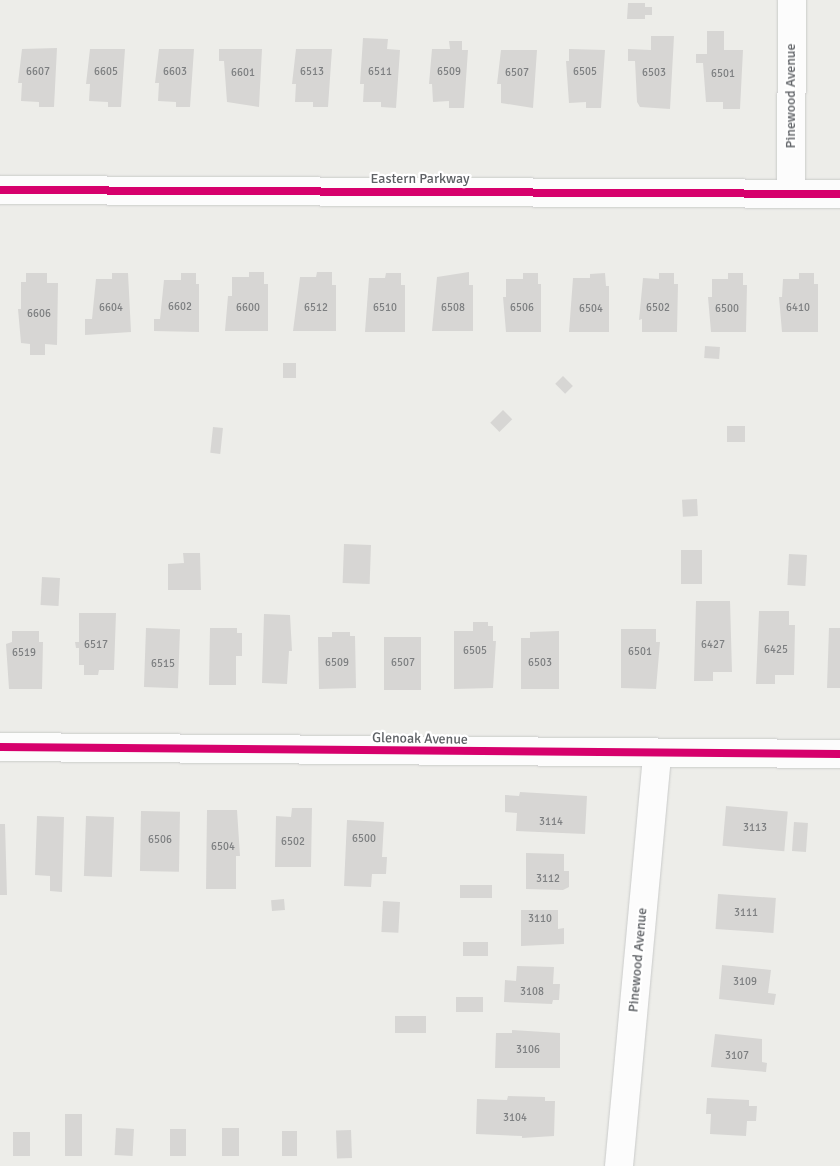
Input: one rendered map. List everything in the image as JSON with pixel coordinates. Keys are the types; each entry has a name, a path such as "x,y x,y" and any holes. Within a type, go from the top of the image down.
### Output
{"street":[{"name":"Pinewood Avenue","path":"790,192 792,0"},
{"name":"Eastern Parkway","path":"0,190 790,192 840,194"},
{"name":"Glenoak Avenue","path":"0,747 658,754 840,754"},
{"name":"Pinewood Avenue","path":"619,1166 658,754"}],"building":[{"path":"628,3 645,3 645,7 652,7 652,15 645,15 645,19 627,19"},
{"path":"707,31 724,31 724,50 743,50 740,109 723,109 723,102 706,102 703,63 696,63 696,54 707,54"},
{"path":"651,36 674,36 670,109 640,107 637,102 635,61 628,61 628,49 651,50"},
{"path":"363,38 388,39 387,49 400,50 396,108 381,107 381,102 363,102 364,84 360,84"},
{"path":"449,41 462,41 462,50 468,50 464,108 449,108 449,101 433,102 432,84 429,84 432,49 450,49"},
{"path":"57,48 54,107 39,107 39,102 21,101 22,83 18,83 22,49"},
{"path":"90,49 125,49 121,107 108,107 108,102 89,101 90,84 86,84"},
{"path":"159,49 194,49 190,107 176,107 176,102 158,101 159,83 155,83"},
{"path":"219,49 262,49 259,107 227,102 224,61 219,61"},
{"path":"296,49 332,49 328,107 313,107 313,102 295,102 296,84 292,84"},
{"path":"569,49 605,50 601,108 586,108 586,102 569,103 566,61 569,61"},
{"path":"501,50 537,50 533,108 501,103 501,84 497,84"},
{"path":"249,272 264,272 264,284 268,284 268,331 225,331 228,296 232,296 232,277 249,277"},
{"path":"317,272 332,272 332,285 336,285 336,331 293,331 300,277 316,277"},
{"path":"469,272 469,285 473,285 473,331 432,331 437,277"},
{"path":"26,273 47,273 47,283 58,283 57,345 45,344 45,355 30,355 30,344 21,343 18,309 21,309 21,282 26,282"},
{"path":"112,273 128,273 131,332 85,335 85,319 92,319 96,279 112,279"},
{"path":"181,273 196,273 196,284 199,284 199,332 154,331 154,319 160,319 164,280 181,280"},
{"path":"386,273 401,273 401,285 405,285 405,332 365,332 369,278 385,278"},
{"path":"523,273 538,273 538,284 541,284 541,332 506,332 503,297 506,297 506,279 523,279"},
{"path":"605,273 606,286 609,286 609,332 569,332 573,278 590,278 590,274"},
{"path":"659,273 674,273 674,284 678,284 677,332 642,332 642,319 639,320 643,278 659,279"},
{"path":"728,273 743,273 743,285 747,285 746,332 711,332 708,297 712,297 712,279 728,279"},
{"path":"799,273 814,273 814,284 818,284 818,332 782,332 779,297 782,297 783,279 799,279"},
{"path":"705,346 720,347 719,359 704,358"},
{"path":"283,363 296,363 296,378 283,378"},
{"path":"563,376 573,386 565,394 555,384"},
{"path":"503,410 512,419 499,432 490,423"},
{"path":"727,426 745,426 745,442 727,442"},
{"path":"213,427 223,428 220,454 210,453"},
{"path":"697,499 698,516 683,517 682,500"},
{"path":"344,544 371,545 370,584 343,583"},
{"path":"681,550 702,550 702,584 681,584"},
{"path":"183,553 200,553 201,590 168,590 168,564 184,563"},
{"path":"789,554 807,555 805,586 787,585"},
{"path":"42,577 60,578 59,606 41,605"},
{"path":"696,601 730,601 732,672 713,672 713,681 694,681"},
{"path":"759,611 789,611 789,625 795,625 794,675 775,675 775,684 756,684"},
{"path":"79,613 116,613 114,670 99,670 98,675 84,675 84,665 79,665 79,648 76,648 75,642 79,642"},
{"path":"264,614 290,615 292,651 289,651 287,684 262,683"},
{"path":"473,622 488,622 488,626 493,626 493,641 496,641 493,688 454,689 454,631 473,631"},
{"path":"146,628 180,629 178,688 144,687"},
{"path":"210,628 237,628 237,633 242,633 242,656 236,656 236,685 209,685"},
{"path":"829,628 840,628 840,688 827,688"},
{"path":"621,629 656,629 656,642 660,642 656,689 621,688"},
{"path":"12,631 39,631 39,642 43,642 42,689 9,689 6,644 12,642"},
{"path":"559,631 559,689 521,689 521,638 530,638 530,632"},
{"path":"332,632 350,632 350,636 355,636 356,688 319,689 318,637 332,637"},
{"path":"384,637 421,637 421,690 384,690"},
{"path":"520,792 587,796 585,834 516,831 517,813 505,812 505,795 519,796"},
{"path":"726,806 788,811 784,851 723,846"},
{"path":"292,808 312,808 311,867 275,867 276,816 291,817"},
{"path":"207,810 237,810 240,856 236,856 236,889 206,889"},
{"path":"141,811 180,812 179,872 140,871"},
{"path":"37,816 64,817 62,892 50,891 50,876 35,875"},
{"path":"86,816 114,817 112,877 84,876"},
{"path":"347,820 384,822 382,857 387,857 386,874 372,874 371,887 344,886"},
{"path":"794,822 808,823 806,852 792,851"},
{"path":"0,824 5,824 7,895 0,895"},
{"path":"526,853 564,854 564,871 569,871 569,887 563,890 526,889"},
{"path":"460,885 492,885 492,898 460,898"},
{"path":"718,894 776,898 773,933 716,929"},
{"path":"284,899 285,910 272,911 271,900"},
{"path":"383,901 400,902 398,933 381,932"},
{"path":"521,910 558,910 558,929 564,928 564,944 521,946"},
{"path":"463,942 488,942 488,956 463,956"},
{"path":"722,965 771,970 768,993 776,994 774,1005 719,999"},
{"path":"517,966 554,967 553,984 560,984 559,1000 553,1000 552,1004 504,1002 505,980 516,981"},
{"path":"456,997 483,997 483,1012 456,1012"},
{"path":"395,1016 426,1016 426,1033 395,1033"},
{"path":"512,1030 560,1033 560,1068 495,1068 496,1033 512,1033"},
{"path":"715,1034 762,1039 762,1062 767,1063 766,1072 711,1067"},
{"path":"508,1096 545,1097 545,1101 555,1101 554,1136 522,1138 522,1136 476,1134 477,1099 507,1100"},
{"path":"707,1098 749,1100 749,1106 757,1106 756,1121 747,1121 746,1136 710,1134 711,1114 706,1114"},
{"path":"65,1114 82,1114 82,1156 65,1156"},
{"path":"116,1128 134,1129 133,1156 115,1155"},
{"path":"222,1128 239,1128 239,1156 222,1156"},
{"path":"170,1129 186,1129 186,1156 170,1156"},
{"path":"351,1130 352,1158 337,1159 336,1131"},
{"path":"282,1131 297,1131 297,1156 282,1156"},
{"path":"13,1132 30,1132 30,1156 13,1156"}],"cycle path":[{"path":"0,190 840,194"},
{"path":"0,747 840,754"}]}
